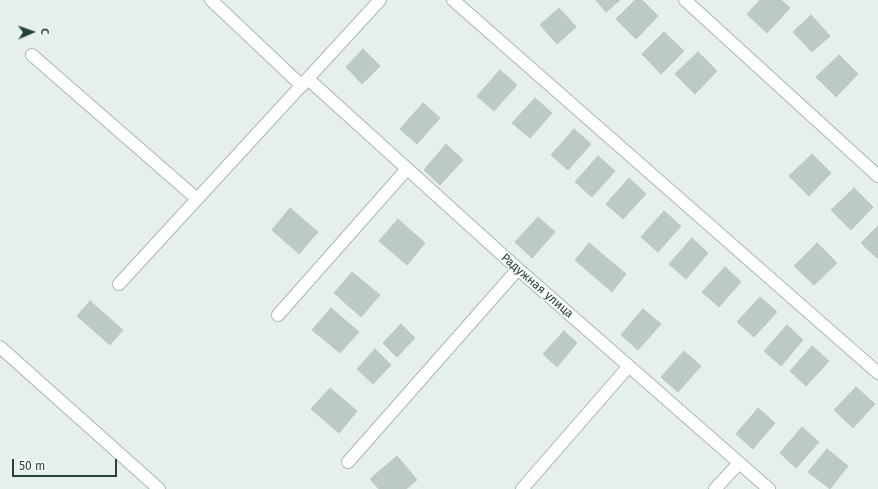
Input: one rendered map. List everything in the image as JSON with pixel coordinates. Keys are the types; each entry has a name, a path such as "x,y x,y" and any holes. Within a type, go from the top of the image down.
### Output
{"street":[{"name":"Радужная улица","path":"211,0 305,83 407,169 518,269 768,488"},
{"path":"119,284 380,0"},
{"path":"453,0 878,373"},
{"path":"685,0 878,176"},
{"path":"32,55 197,199"},
{"path":"278,315 407,169"},
{"path":"348,462 518,269"},
{"path":"0,347 159,489"},
{"path":"522,489 629,366"},
{"path":"715,489 739,463"}],"building":[{"path":"596,0 620,0 606,12"},
{"path":"635,0 642,0 658,16 636,39 616,19"},
{"path":"760,0 781,0 790,8 767,33 747,14"},
{"path":"559,8 576,27 557,44 540,25"},
{"path":"811,15 830,36 812,52 793,32"},
{"path":"664,32 684,51 661,74 642,54"},
{"path":"363,49 380,66 362,84 346,67"},
{"path":"698,52 717,71 695,94 675,74"},
{"path":"839,55 858,74 836,97 816,77"},
{"path":"500,70 517,85 494,111 477,96"},
{"path":"535,98 552,113 530,138 512,123"},
{"path":"423,103 440,118 417,144 400,129"},
{"path":"574,129 591,144 568,170 551,155"},
{"path":"446,144 463,160 440,185 424,170"},
{"path":"812,154 831,173 809,196 789,176"},
{"path":"598,156 615,171 592,197 575,182"},
{"path":"629,178 646,194 623,219 606,204"},
{"path":"854,188 873,207 851,230 831,210"},
{"path":"290,208 318,232 299,254 272,230"},
{"path":"664,211 681,226 658,252 641,237"},
{"path":"538,217 555,232 532,258 515,242"},
{"path":"398,219 425,243 407,265 379,241"},
{"path":"878,226 878,259 861,243"},
{"path":"692,238 708,253 686,279 669,264"},
{"path":"589,243 626,274 612,292 575,260"},
{"path":"817,243 837,263 814,285 794,266"},
{"path":"725,267 741,282 719,307 702,292"},
{"path":"352,272 380,295 361,317 334,293"},
{"path":"760,297 777,312 754,337 737,322"},
{"path":"90,301 123,330 110,345 77,316"},
{"path":"331,308 359,332 340,353 312,330"},
{"path":"643,309 661,324 638,350 621,335"},
{"path":"401,324 415,338 397,357 383,343"},
{"path":"787,325 803,340 781,366 764,351"},
{"path":"564,331 577,343 557,367 543,354"},
{"path":"812,346 829,361 806,386 790,371"},
{"path":"375,349 391,365 373,384 357,369"},
{"path":"684,351 701,366 678,392 661,377"},
{"path":"856,387 875,404 853,428 834,410"},
{"path":"330,388 357,411 339,433 311,409"},
{"path":"758,408 775,423 753,449 736,434"},
{"path":"802,427 819,442 796,468 780,453"},
{"path":"827,449 848,466 830,489 808,472"},
{"path":"397,456 417,480 406,489 379,489 370,479"}]}
